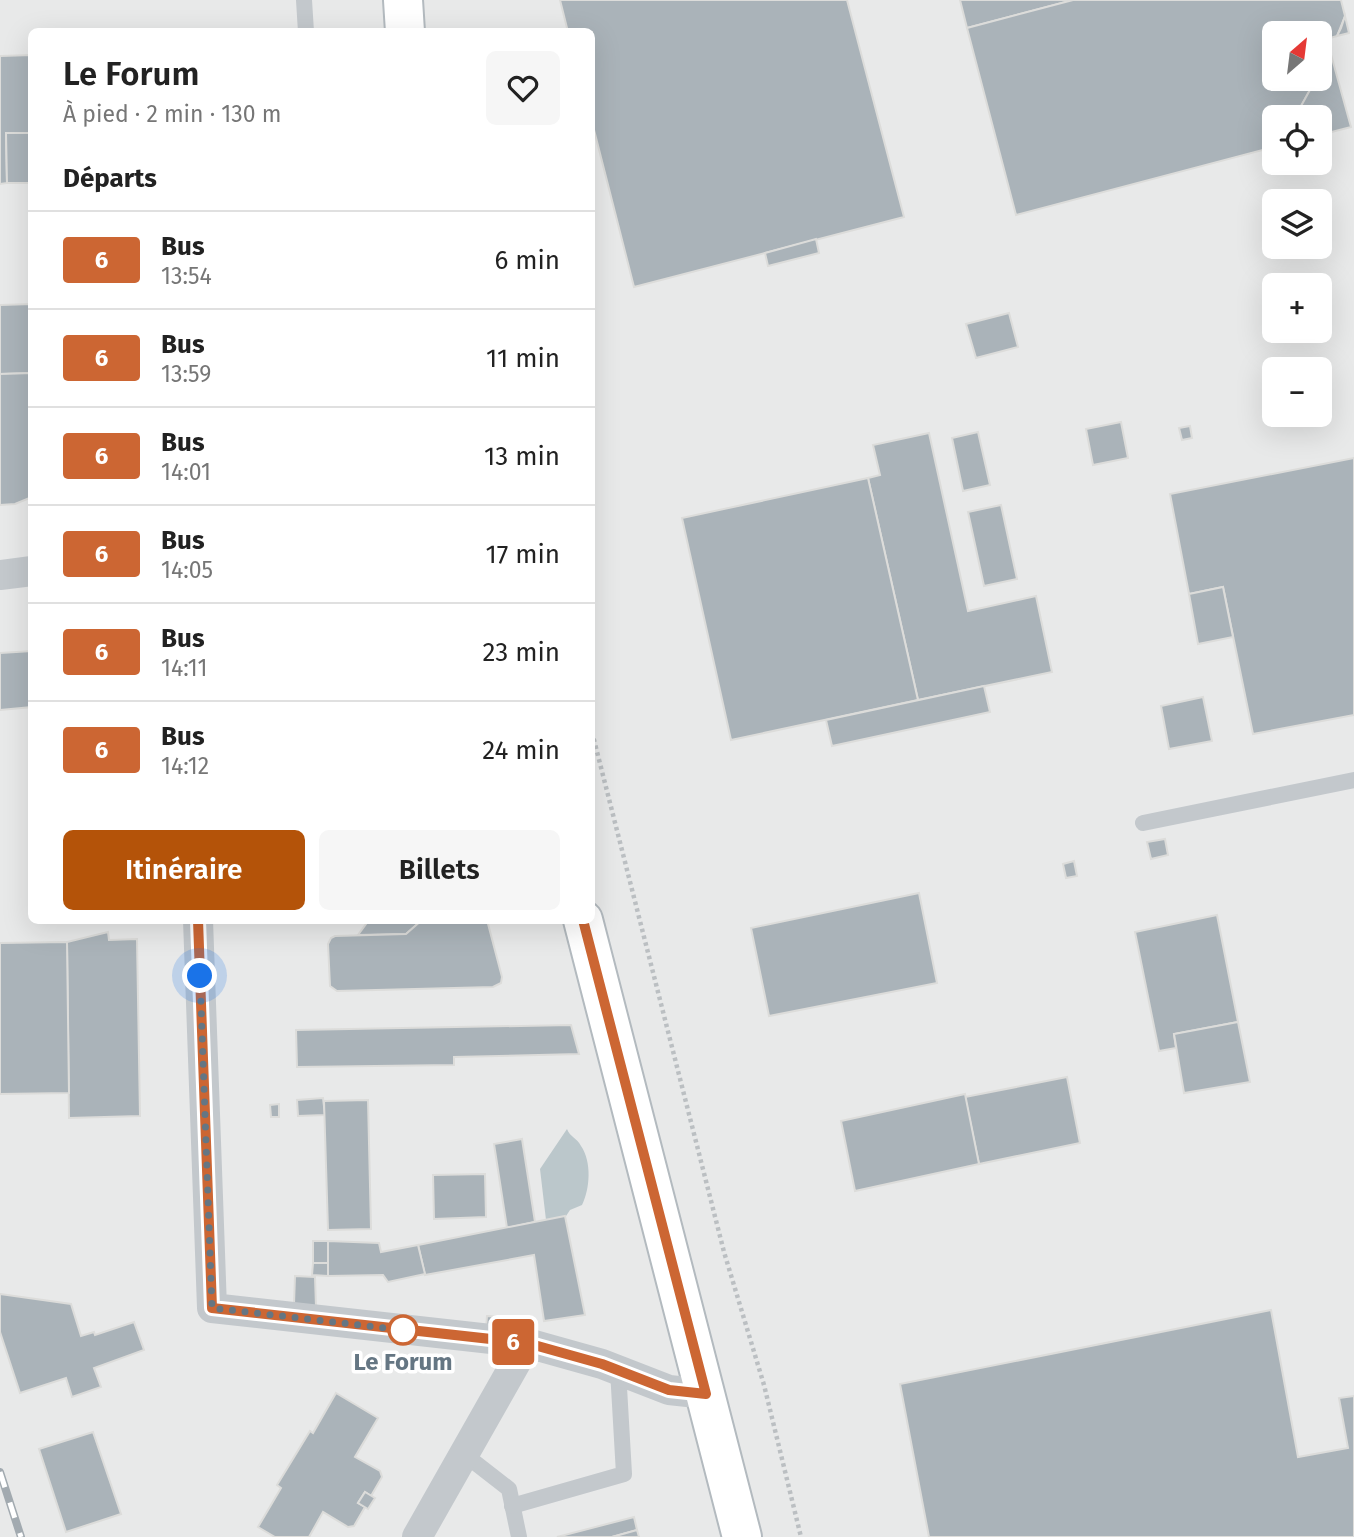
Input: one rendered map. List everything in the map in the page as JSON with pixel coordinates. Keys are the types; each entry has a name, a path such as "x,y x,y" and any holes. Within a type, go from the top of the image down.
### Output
{"main road":[{"path":"403,0 405,28"},
{"path":"584,924 742,1537"}],"street":[{"path":"0,575 28,572"},
{"path":"198,924 212,1308 527,1343 618,1370 669,1390 706,1394"},
{"path":"417,1537 527,1343"}],"lane":[{"path":"304,0 306,28"},
{"path":"1143,823 1354,780"},
{"path":"512,1507 624,1474 618,1370"},
{"path":"464,1454 509,1489 519,1537"}],"path":[{"path":"595,744 724,1252 764,1385 801,1537"}],"shaded area":[{"path":"0,0 1354,0 1354,1537 0,1537"},
{"path":"567,1129 585,1152 589,1176 587,1191 582,1205 570,1210 566,1216 546,1220 540,1169"}],"building":[{"path":"560,0 847,0 904,217 634,287 595,134 595,28 567,28"},
{"path":"960,0 1073,0 967,28"},
{"path":"1073,0 1341,0 1345,16 1337,36 1332,38 1332,21 1262,21 1262,91 1309,91 1302,105 1262,105 1262,150 1016,215 967,28"},
{"path":"1345,16 1349,33 1337,36 1341,28"},
{"path":"28,55 28,133 6,133 7,183 0,184 0,56"},
{"path":"1332,58 1351,127 1332,132 1332,105 1302,105 1309,91 1332,91"},
{"path":"6,133 28,133 28,183 7,183"},
{"path":"816,239 819,253 768,266 765,253"},
{"path":"28,304 28,373 0,374 0,305"},
{"path":"1009,313 1018,347 976,358 966,324"},
{"path":"28,373 28,499 15,504 0,505 0,374"},
{"path":"1121,422 1128,458 1093,465 1086,429"},
{"path":"1190,426 1192,438 1182,440 1179,428"},
{"path":"978,432 990,485 963,491 952,438"},
{"path":"929,433 968,611 1036,596 1052,672 918,700 868,478 880,475 873,445"},
{"path":"1354,458 1354,715 1253,734 1223,587 1189,594 1170,494"},
{"path":"868,478 918,700 731,740 682,518"},
{"path":"1001,505 1017,579 984,586 968,512"},
{"path":"1223,587 1233,637 1198,644 1189,594"},
{"path":"28,651 28,707 0,710 0,653"},
{"path":"984,686 990,712 832,746 826,720"},
{"path":"1203,697 1212,741 1169,749 1161,706"},
{"path":"1165,839 1168,855 1151,859 1147,842"},
{"path":"1074,861 1077,876 1066,878 1063,864"},
{"path":"919,893 937,983 769,1016 751,928"},
{"path":"1217,915 1238,1022 1174,1034 1176,1048 1159,1051 1135,932"},
{"path":"366,924 417,924 406,934 358,935"},
{"path":"417,924 488,924 502,977 501,983 493,987 337,991 330,986 328,944 331,938 406,934"},
{"path":"108,932 109,940 137,939 140,1116 69,1118 67,942"},
{"path":"67,942 69,1093 0,1094 0,943"},
{"path":"1238,1022 1250,1082 1184,1093 1174,1034"},
{"path":"571,1025 579,1054 454,1057 454,1065 297,1067 296,1030"},
{"path":"1067,1077 1080,1143 979,1164 965,1097"},
{"path":"965,1094 979,1164 855,1191 841,1121"},
{"path":"323,1098 325,1115 298,1116 297,1100"},
{"path":"368,1100 371,1229 328,1230 324,1101"},
{"path":"279,1104 279,1117 271,1117 270,1105"},
{"path":"522,1139 535,1222 507,1228 494,1144"},
{"path":"485,1174 486,1217 434,1219 433,1175"},
{"path":"565,1216 585,1315 544,1321 534,1255 425,1275 418,1245"},
{"path":"313,1241 328,1241 328,1263 313,1263"},
{"path":"328,1241 379,1243 381,1252 418,1245 425,1274 388,1282 383,1275 328,1276"},
{"path":"313,1263 328,1263 328,1276 312,1275"},
{"path":"295,1276 315,1277 316,1307 294,1304"},
{"path":"0,1294 71,1304 81,1336 94,1332 95,1335 134,1322 144,1350 94,1368 101,1387 72,1397 66,1378 20,1393 0,1332"},
{"path":"1271,1310 1298,1457 1348,1448 1339,1398 1354,1396 1354,1537 929,1537 900,1384"},
{"path":"487,1316 502,1317 503,1329 486,1329"},
{"path":"336,1393 378,1418 355,1457 380,1471 382,1477 371,1496 365,1492 358,1503 365,1507 354,1526 348,1527 323,1512 309,1537 275,1537 258,1527 281,1488 277,1485 310,1431 313,1433"},
{"path":"93,1432 121,1514 66,1532 39,1449"},
{"path":"365,1492 375,1498 368,1509 358,1503"},
{"path":"634,1517 637,1530 612,1537 557,1537"},
{"path":"637,1530 639,1537 612,1537"}],"railway":[{"path":"0,1472 21,1537"}],"bus line":[{"name":"6","path":"198,924 212,1308 527,1343 602,1364 669,1390 706,1394 584,924"}],"place":[{"name":"Le Forum","path":"403,1330"}],"route":[{"path":"200,976 212,1308 403,1330"}]}
